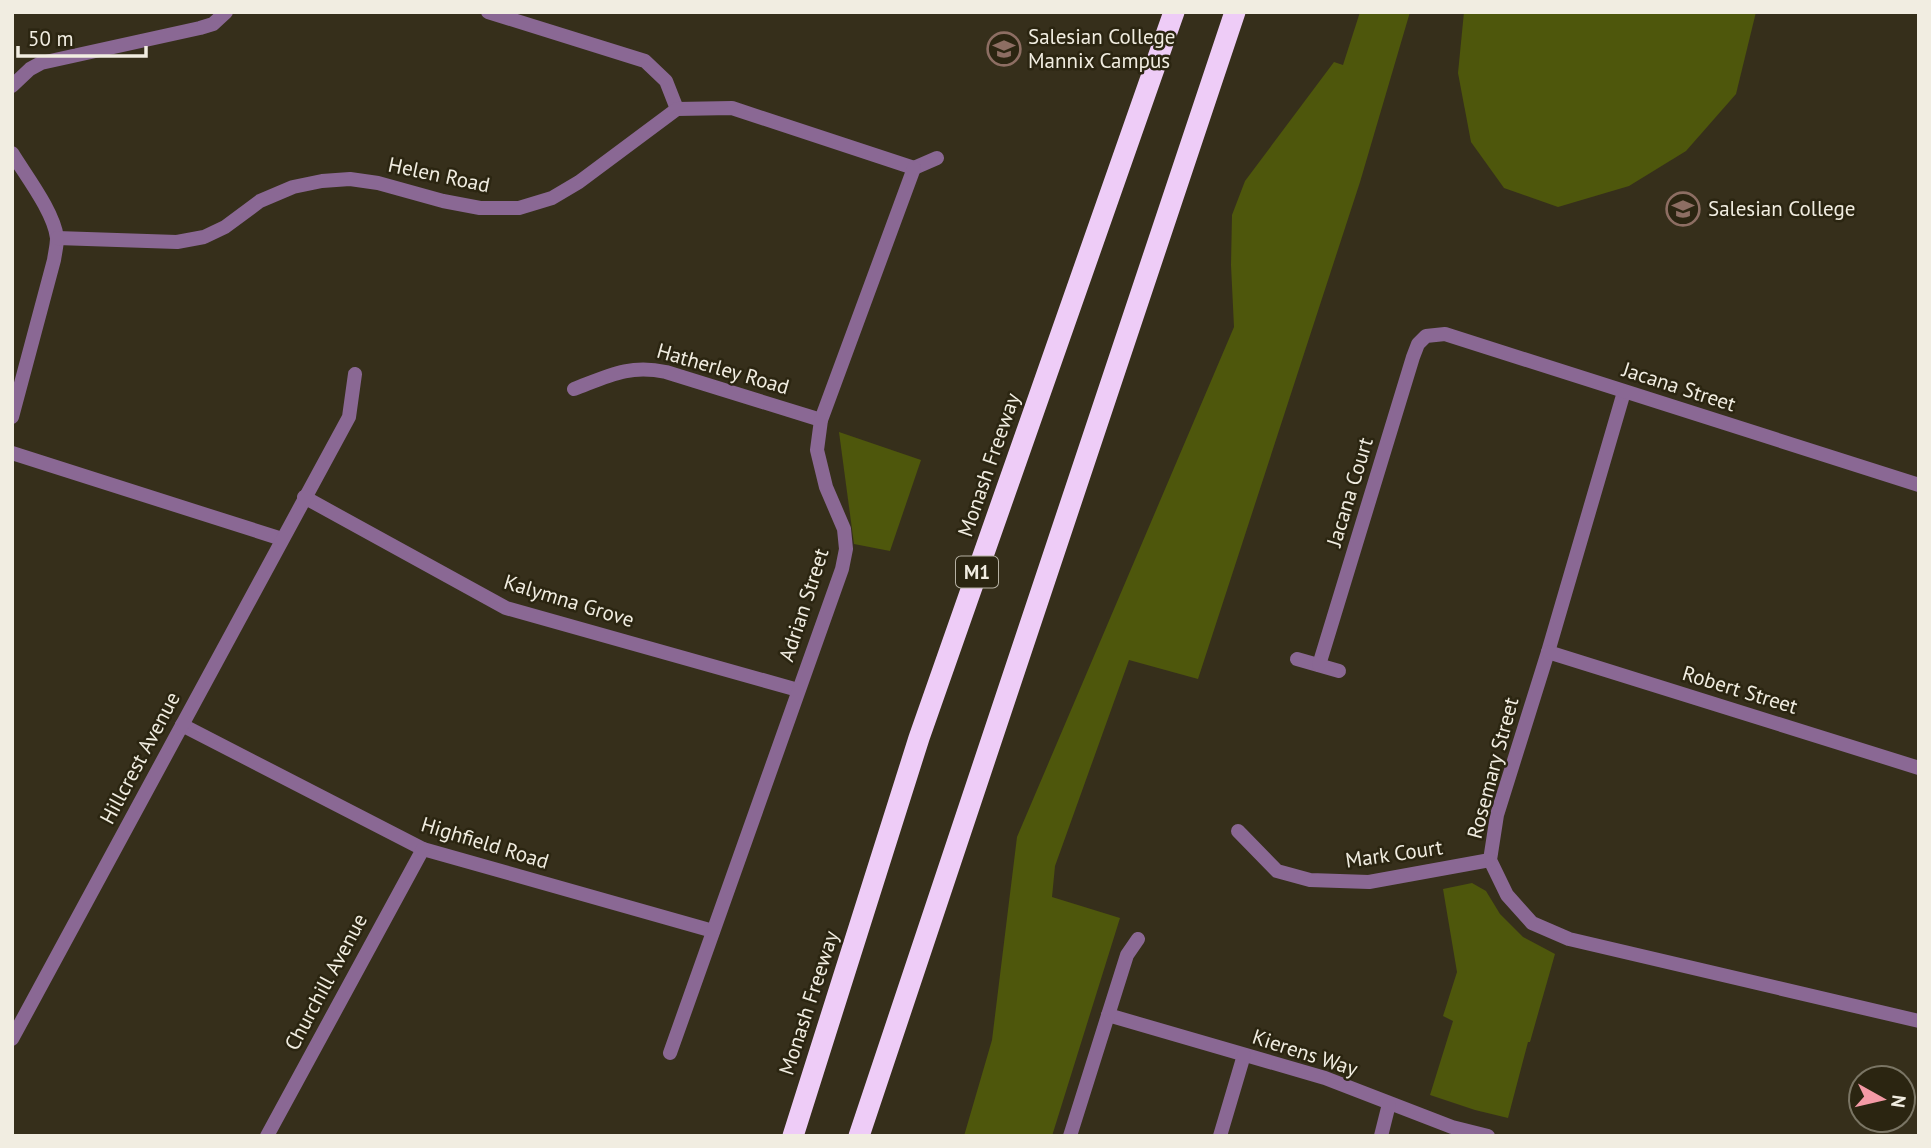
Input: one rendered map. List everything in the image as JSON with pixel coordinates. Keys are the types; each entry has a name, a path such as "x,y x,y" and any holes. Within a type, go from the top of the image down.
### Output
{"highway":[{"name":"Monash Freeway","path":"793,1136 919,738 1174,12"},
{"path":"859,1136 1235,12"}],"street":[{"path":"12,86 40,63 200,29 212,24 226,12"},
{"path":"488,12 645,61 666,80 677,109 732,108 914,168 937,158"},
{"name":"Helen Road","path":"57,238 156,242 204,237 225,226 260,201 293,187 350,179 378,183 480,208 519,208 552,198 579,182 677,109"},
{"path":"12,153 54,226 57,238 54,260 12,417"},
{"name":"Adrian Street","path":"670,1053 842,569 846,549 844,529 826,487 817,450 821,419 914,168"},
{"name":"Jacana Street","path":"1426,336 1445,334 1919,485"},
{"name":"Jacana Court","path":"1319,665 1413,357 1418,344 1426,336"},
{"name":"Hatherley Road","path":"574,389 623,370 646,368 821,419"},
{"name":"Hillcrest Avenue","path":"12,1039 349,416 355,374"},
{"name":"Rosemary Street","path":"1624,391 1497,815 1490,860 1507,895 1532,923 1569,939 1919,1021"},
{"path":"12,453 282,539"},
{"name":"Kalymna Grove","path":"304,497 506,608 799,690"},
{"name":"Robert Street","path":"1548,652 1919,768"},
{"path":"1297,659 1339,671"},
{"name":"Highfield Road","path":"182,725 423,849 713,931"},
{"name":"Mark Court","path":"1238,831 1277,871 1310,880 1369,882 1490,860"},
{"name":"Churchill Avenue","path":"267,1136 423,849"},
{"path":"1070,1136 1127,955 1138,939"},
{"name":"Kierens Way","path":"1108,1015 1325,1078 1452,1127 1488,1136"},
{"path":"1220,1136 1244,1055"},
{"path":"1381,1136 1390,1104"}],"green space":[{"path":"1360,12 1410,12 1360,182 1198,679 1129,660 1055,866 1052,897 1120,918 1052,1136 964,1136 992,1040 1017,837 1234,327 1232,215 1245,181 1334,62 1343,65"},
{"path":"1464,12 1756,12 1736,94 1686,151 1629,186 1558,207 1504,188 1471,142 1458,73"},
{"path":"839,432 921,460 890,551 854,544"},
{"path":"1472,883 1486,891 1500,914 1523,937 1555,954 1508,1118 1430,1095 1453,1021 1443,1016 1457,972 1443,889"}],"place":[{"name":"Salesian College Mannix Campus","path":"1004,49"},
{"name":"Salesian College","path":"1683,209"}]}
